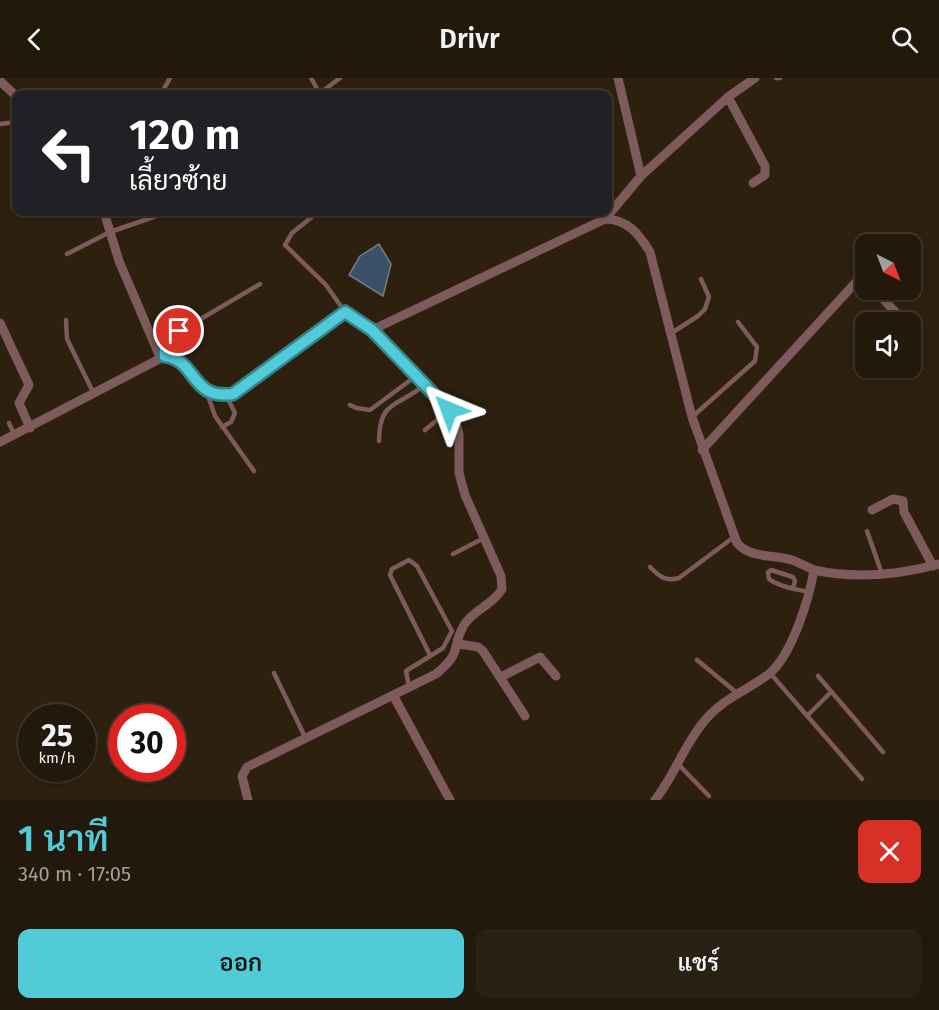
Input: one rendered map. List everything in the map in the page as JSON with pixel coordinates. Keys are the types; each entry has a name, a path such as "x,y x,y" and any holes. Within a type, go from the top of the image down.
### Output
{"street":[{"path":"618,78 641,176"},
{"path":"612,211 641,176 728,97 755,78"},
{"path":"0,81 12,92"},
{"path":"728,97 765,166 765,176 753,183"},
{"path":"105,216 162,356"},
{"path":"372,330 608,216"},
{"path":"605,219 616,219 637,232 650,252 702,450 734,537 744,551 791,560 814,570 846,575 882,574 936,565 904,512 903,501 893,499 872,510"},
{"path":"702,450 855,283"},
{"path":"0,442 162,356 180,361 206,390 218,396 233,394 345,312 372,330 458,422 459,473 465,495 501,576 502,589 489,605 469,619 461,632 455,657 446,666 409,687 247,767 242,776 248,800"},
{"path":"0,324 29,385 19,403 30,428"},
{"path":"655,800 688,741 707,718 723,702 770,673 789,648 814,570"},
{"path":"459,644 478,647 483,651 525,716"},
{"path":"501,677 540,657 556,676"},
{"path":"393,694 450,800"}],"lane":[{"path":"325,90 340,78"},
{"path":"67,254 110,232 158,216"},
{"path":"313,216 291,233 285,245 330,289 345,312"},
{"path":"670,334 705,309 709,297 701,279"},
{"path":"162,356 165,340 260,284"},
{"path":"66,320 67,339 94,394"},
{"path":"693,417 755,361 757,347 738,322"},
{"path":"350,405 370,410 416,376"},
{"path":"379,441 379,423 384,411 397,400 412,395 424,385"},
{"path":"206,390 214,416 254,471"},
{"path":"222,427 231,422 235,413 225,395"},
{"path":"425,430 449,410"},
{"path":"9,423 15,435"},
{"path":"867,531 882,574"},
{"path":"650,567 661,578 672,580 679,578 734,537"},
{"path":"453,554 484,538"},
{"path":"409,687 406,670 430,656 449,642 452,627 417,566 409,560 392,569 390,575 430,656"},
{"path":"793,588 795,581 793,577 771,570 768,572 769,579 773,582 793,588 808,592"},
{"path":"697,660 737,693"},
{"path":"274,673 305,737"},
{"path":"770,673 862,779"},
{"path":"818,676 883,752"},
{"path":"807,716 831,692"},
{"path":"676,763 684,768 709,796"}],"water":[{"path":"379,244 391,264 383,296 349,275 360,256"}],"route":[{"path":"179,331 165,340 163,345 165,356 180,361 206,390 218,396 233,394 345,312 372,330 449,410"}]}
